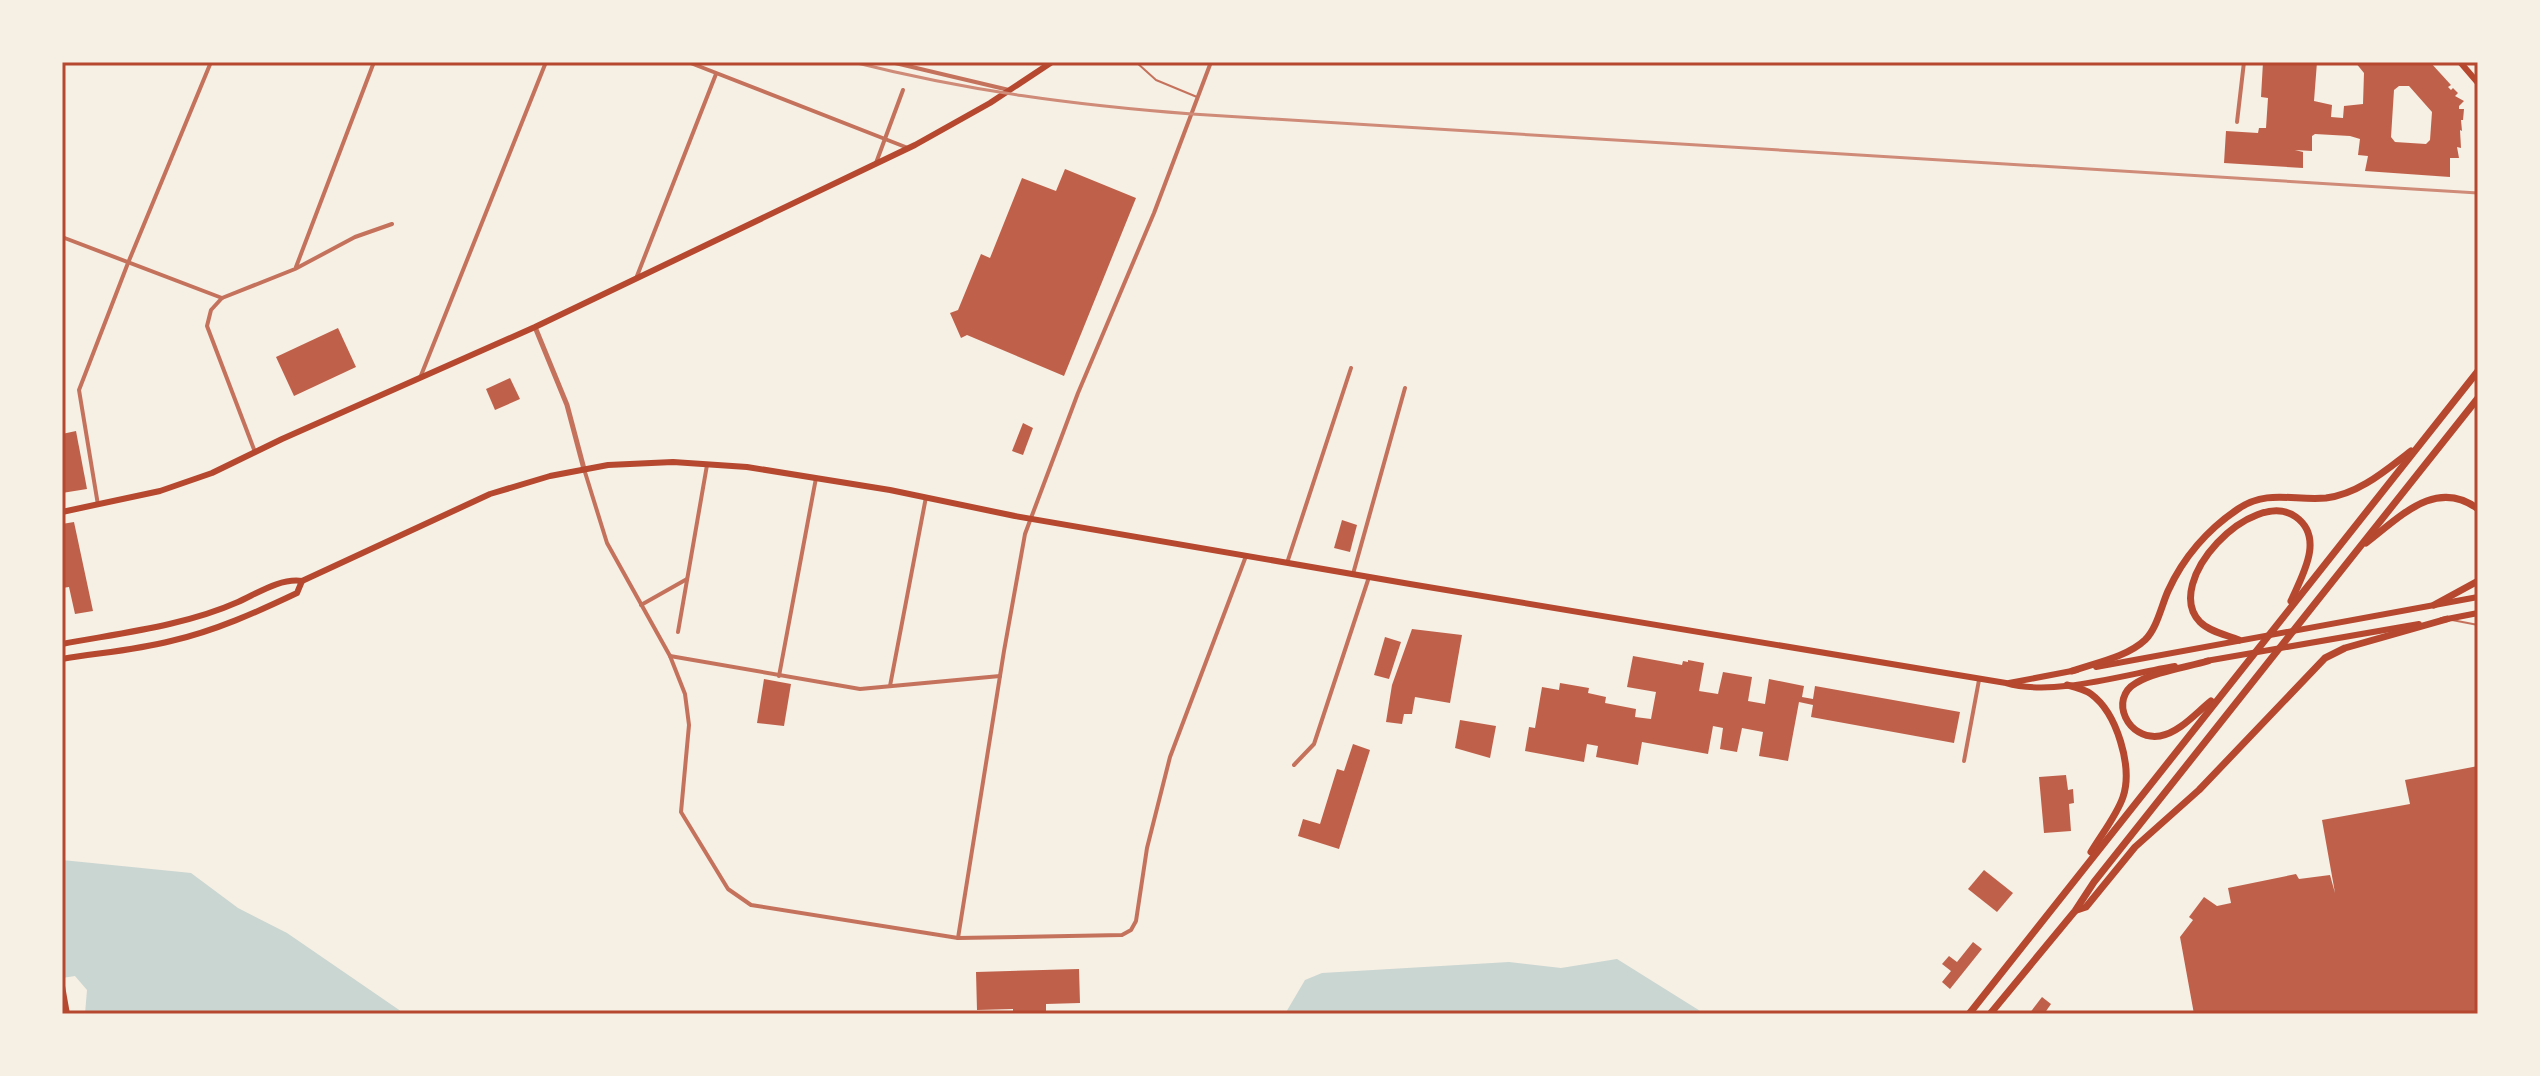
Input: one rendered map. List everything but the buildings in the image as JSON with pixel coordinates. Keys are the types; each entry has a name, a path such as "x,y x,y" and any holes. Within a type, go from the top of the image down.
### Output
{"highway":[{"path":"1969,1014 2478,371"},
{"path":"1990,1014 2075,911 2103,870 2478,398"},
{"path":"2072,671 2143,642 2151,632 2169,589 2187,558 2214,528 2240,507 2267,496 2315,498 2346,492 2373,480 2419,445"},
{"path":"2358,549 2408,509 2430,499 2457,498 2478,509"},
{"path":"2239,640 2200,621 2193,610 2192,588 2197,570 2211,551 2239,525 2266,510 2291,514 2303,523 2309,537 2307,563 2287,611"},
{"path":"2434,605 2478,581"},
{"path":"2075,911 2086,907 2135,847 2208,781 2325,658 2345,648 2447,619"},
{"path":"2208,661 2135,683 2124,703 2127,722 2138,733 2159,736 2180,727 2222,692"},
{"path":"2067,685 2090,693 2102,706 2118,735 2126,766 2122,801 2081,870"}],"main road":[{"path":"62,512 186,483 535,327 876,165 1009,90 1052,62"},
{"path":"2460,62 2478,83"},
{"path":"62,644 192,618 236,603 289,579 302,581 490,494 550,476 636,463 708,463 816,478 1246,556 2006,683 2026,689 2228,658 2478,613"},
{"path":"62,659 199,634 297,593 302,581"},
{"path":"2006,683 2478,597"},
{"path":"62,986 67,1014"}],"street":[{"path":"98,505 79,390 211,62"},
{"path":"295,269 374,62"},
{"path":"420,378 546,62"},
{"path":"688,62 908,148"},
{"path":"891,62 911,64 1009,90"},
{"path":"958,938 1025,534 1211,62"},
{"path":"2237,122 2244,62"},
{"path":"636,278 716,74"},
{"path":"876,165 903,90"},
{"path":"255,452 207,326 211,310 222,298 295,269 355,237 392,224"},
{"path":"62,237 222,298"},
{"path":"535,327 567,405 607,543 670,656 685,694 689,712 681,812 728,889 751,905 958,938 1122,935 1131,930 1136,921 1147,848 1170,757 1246,556"},
{"path":"1287,563 1351,368"},
{"path":"1353,574 1405,388"},
{"path":"678,632 708,463"},
{"path":"779,676 816,478"},
{"path":"890,686 926,497"},
{"path":"1294,765 1314,744 1369,577"},
{"path":"641,605 687,579"},
{"path":"670,656 860,689 1000,676"},
{"path":"1964,761 1979,680"}],"lane":[{"path":"1136,62 1156,80 1199,98"},
{"path":"2447,619 2478,625"}],"shaded area":[{"path":"62,860 191,873 238,908 287,933 405,1014 85,1014 87,990 75,976 62,978"},
{"path":"1617,959 1705,1014 1285,1014 1305,980 1322,973 1509,962 1561,968"}],"railway":[{"path":"853,62 1021,96 1192,114 2478,193"}]}
